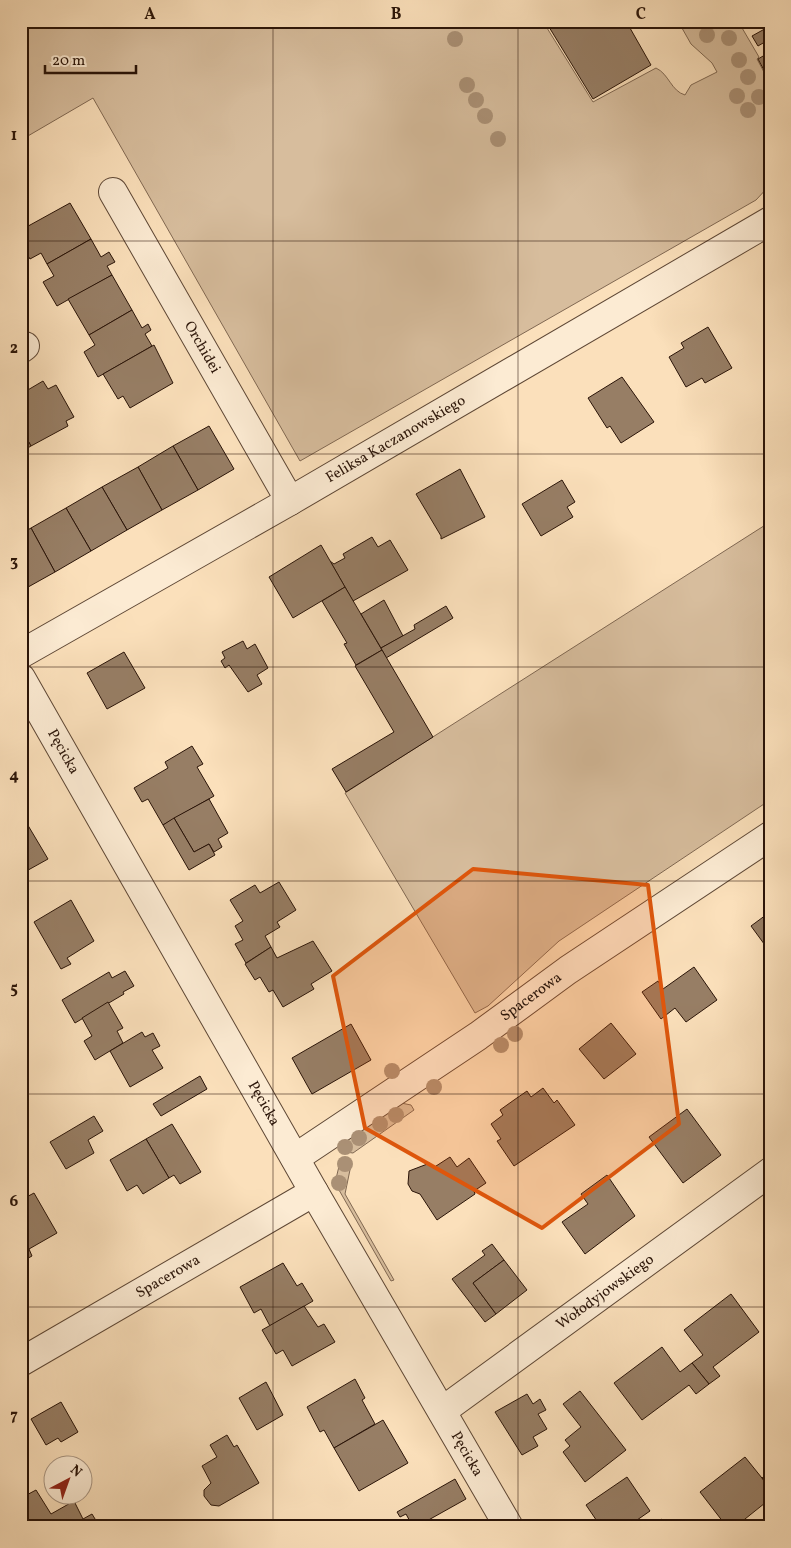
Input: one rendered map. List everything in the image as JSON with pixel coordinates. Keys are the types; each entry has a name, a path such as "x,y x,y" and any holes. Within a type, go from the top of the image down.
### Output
{"street":[{"name":"Orchidei","path":"113,192 290,501"},
{"name":"Feliksa Kaczanowskiego","path":"21,654 290,501 770,221"},
{"name":"Pęcicka","path":"21,678 314,1192 508,1527"},
{"name":"Spacerowa","path":"295,1158 502,1019 568,970 770,836"},
{"name":"Wołodyjowskiego","path":"442,1411 770,1172"},
{"name":"Spacerowa","path":"21,1362 314,1192"}],"highlighted area":[{"path":"473,869 648,885 679,1124 542,1228 365,1128 333,976"}],"shaded area":[{"path":"21,21 546,21 547,28 593,102 656,68 664,74 676,90 685,95 691,85 717,72 712,63 691,44 678,21 738,21 759,57 757,59 765,74 770,72 770,185 756,200 300,461 93,98 21,140"},
{"path":"770,522 770,800 559,941 488,1006 475,1013 345,793"},
{"path":"401,1103 411,1105 414,1110 353,1153 346,1152 341,1143"},
{"path":"347,1160 351,1165 345,1194 394,1280 391,1281 335,1183 340,1162"}],"building":[{"path":"560,21 626,21 651,65 593,99 549,27"},
{"path":"770,26 770,39 758,46 752,36"},
{"path":"770,52 770,70 765,72 758,59"},
{"path":"70,203 91,239 47,264 41,253 30,259 21,244 21,230"},
{"path":"91,239 101,257 109,252 115,262 107,266 112,275 57,306 43,282 54,276 47,264"},
{"path":"112,275 132,310 89,335 68,299"},
{"path":"132,310 142,328 148,324 151,330 145,334 152,346 98,377 84,352 95,345 89,335"},
{"path":"708,327 732,368 705,383 702,378 686,387 669,357 684,348 681,343"},
{"path":"154,345 173,383 130,408 123,396 118,399 103,374"},
{"path":"622,377 654,422 621,443 610,426 607,428 588,398"},
{"path":"43,381 48,389 56,385 74,417 66,421 68,426 31,446 21,428 21,394"},
{"path":"209,426 234,469 198,490 173,446"},
{"path":"21,428 31,446 21,452"},
{"path":"173,446 198,490 162,510 138,467"},
{"path":"138,467 162,510 127,530 102,487"},
{"path":"460,469 485,517 441,539 416,494"},
{"path":"562,480 575,502 567,507 573,517 541,536 522,504"},
{"path":"102,487 127,530 91,551 66,508"},
{"path":"66,508 91,551 55,572 31,528"},
{"path":"31,528 55,572 21,591 21,534"},
{"path":"372,537 378,547 390,540 408,570 353,601 330,561 334,564 345,558 343,554"},
{"path":"321,545 345,587 293,618 269,577"},
{"path":"345,587 382,650 356,665 344,644 347,643 322,601"},
{"path":"384,600 403,636 381,648 361,614"},
{"path":"446,606 453,618 386,658 381,648 415,629 414,625"},
{"path":"243,641 247,649 255,644 268,668 257,675 262,684 248,692 229,665 225,668 221,661 225,658 222,652"},
{"path":"382,650 433,737 346,792 332,769 394,732 355,666"},
{"path":"124,652 145,688 107,709 87,673"},
{"path":"192,746 203,764 197,767 214,796 163,825 148,799 142,802 134,788 168,768 165,762"},
{"path":"209,799 228,833 218,839 222,847 214,852 209,844 194,852 174,818"},
{"path":"23,817 48,859 21,874 21,819"},
{"path":"174,818 194,852 209,844 215,855 189,870 163,825"},
{"path":"279,882 296,910 277,922 280,927 265,936 271,947 246,963 235,944 243,940 235,926 243,921 230,900 255,885 260,893"},
{"path":"71,900 94,941 67,958 71,964 61,969 34,922"},
{"path":"770,912 770,952 751,926"},
{"path":"313,941 332,971 311,984 314,989 283,1007 273,990 269,992 260,977 255,980 245,964 271,947 277,958"},
{"path":"694,967 717,1000 686,1022 675,1008 661,1019 642,992 658,981 663,989"},
{"path":"125,971 134,986 75,1023 62,1000 109,972 112,978"},
{"path":"108,1002 123,1028 117,1031 123,1043 95,1060 84,1041 92,1036 82,1018"},
{"path":"611,1023 636,1054 604,1079 579,1049"},
{"path":"351,1024 371,1060 312,1094 292,1058"},
{"path":"142,1032 145,1037 153,1033 160,1046 152,1050 163,1068 130,1087 110,1051"},
{"path":"200,1076 207,1089 161,1116 153,1104"},
{"path":"543,1088 554,1103 557,1100 575,1125 514,1166 497,1141 501,1139 491,1124 503,1115 500,1110 527,1091 531,1097"},
{"path":"687,1109 721,1155 683,1183 649,1137"},
{"path":"94,1116 103,1131 88,1140 94,1153 66,1169 50,1142"},
{"path":"172,1124 201,1172 180,1184 174,1175 169,1178 146,1139"},
{"path":"146,1139 169,1178 143,1194 137,1185 127,1191 110,1160"},
{"path":"450,1157 457,1167 469,1158 486,1183 474,1191 475,1194 437,1220 420,1194 412,1191 408,1184 409,1171 430,1163 433,1168"},
{"path":"607,1175 635,1216 585,1254 562,1222 588,1204 581,1194"},
{"path":"34,1193 57,1233 29,1249 32,1256 23,1261 21,1257 21,1200"},
{"path":"492,1244 504,1260 473,1283 496,1314 485,1322 452,1279 485,1255 482,1251"},
{"path":"504,1260 527,1290 496,1314 473,1283"},
{"path":"283,1263 297,1286 302,1283 313,1301 270,1326 261,1309 254,1313 240,1287"},
{"path":"731,1294 759,1332 713,1367 720,1376 709,1384 692,1363 703,1355 684,1330"},
{"path":"304,1306 318,1327 324,1324 335,1342 292,1366 283,1350 276,1354 262,1330"},
{"path":"662,1347 680,1372 692,1363 709,1384 696,1394 689,1385 642,1420 614,1383"},
{"path":"355,1379 365,1398 362,1400 375,1424 334,1448 324,1430 320,1432 307,1407"},
{"path":"266,1382 283,1415 257,1430 239,1398"},
{"path":"580,1391 626,1450 585,1482 563,1452 570,1446 565,1440 581,1427 563,1404"},
{"path":"527,1394 533,1404 540,1399 546,1410 538,1414 547,1429 533,1437 538,1446 522,1455 495,1412"},
{"path":"61,1402 78,1432 61,1442 58,1438 46,1445 31,1419"},
{"path":"383,1420 408,1463 359,1491 334,1448"},
{"path":"227,1435 234,1447 237,1445 259,1483 219,1506 211,1505 204,1496 204,1490 211,1483 202,1466 217,1457 210,1445"},
{"path":"745,1457 770,1488 770,1499 735,1527 727,1527 700,1492"},
{"path":"770,1472 770,1488 762,1478"},
{"path":"627,1477 650,1511 627,1527 601,1527 586,1505"},
{"path":"455,1479 466,1499 416,1527 413,1527 406,1514 400,1517 397,1512"},
{"path":"36,1490 42,1500 42,1506 46,1506 51,1514 65,1506 76,1506 83,1519 92,1514 100,1527 26,1527 21,1518 21,1498"},
{"path":"662,1519 668,1526 674,1522 677,1527 651,1527"}]}
